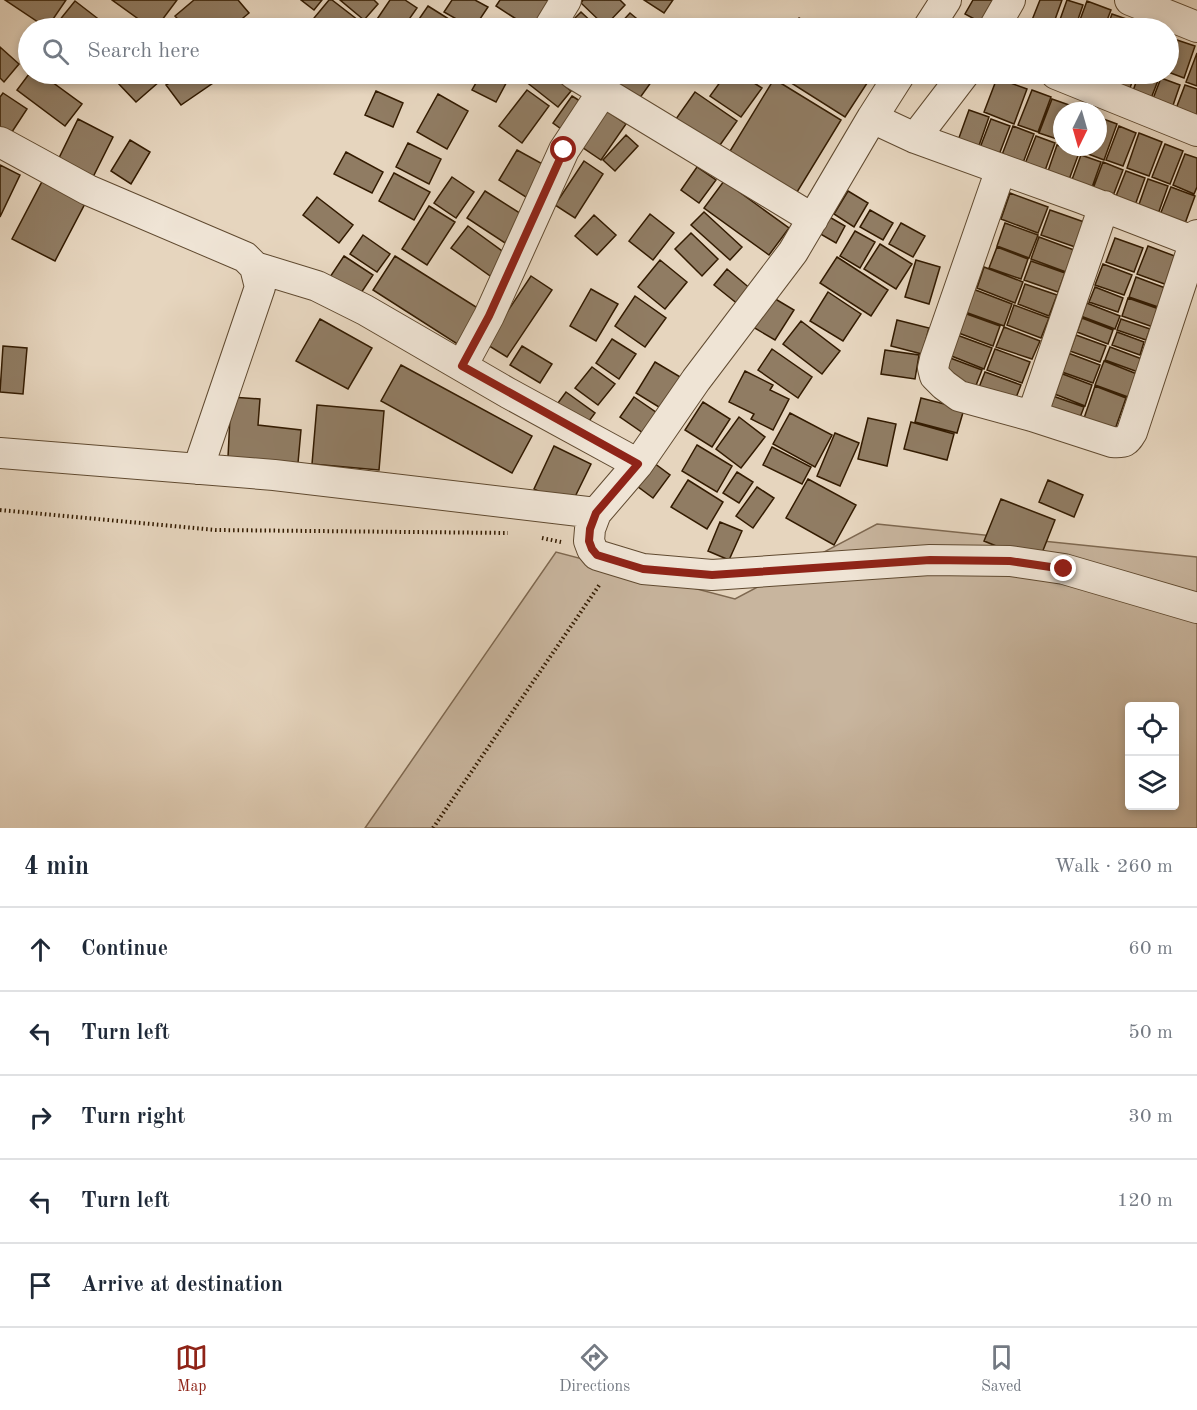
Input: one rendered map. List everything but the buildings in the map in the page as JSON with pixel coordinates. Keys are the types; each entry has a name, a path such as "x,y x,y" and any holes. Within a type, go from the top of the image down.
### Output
{"street":[{"path":"555,18 566,0"},
{"path":"934,18 946,0"},
{"path":"1000,18 1011,0"},
{"path":"1130,0 1175,18"},
{"path":"1179,20 1197,27"},
{"path":"591,84 813,219"},
{"path":"894,84 794,252 696,380 638,464 596,513 590,529 589,541 592,549 597,555 643,569 712,575 930,560 1010,561 1064,569 1197,608"},
{"path":"915,138 956,84"},
{"path":"1081,84 1197,131"},
{"path":"462,366 489,316 564,150 603,91"},
{"path":"872,118 915,138 1196,239 1132,432 1126,441 1113,442 959,396 934,376 935,359 1001,169"},
{"path":"0,142 88,190 245,257 255,267 317,286 365,310 638,464"},
{"path":"1032,416 1104,206"},
{"path":"198,469 260,288 255,267"},
{"path":"0,453 274,475 596,513"}],"path":[{"path":"0,510 216,530 513,534"},
{"path":"536,536 592,549"},
{"path":"433,828 585,605"}],"shaded area":[{"path":"877,524 1197,557 1197,828 365,828 556,552 735,599"}],"route":[{"path":"564,150 489,316 462,366 638,464 596,513 590,529 589,541 597,555 643,569 712,575 930,560 1010,561 1064,569"}]}
